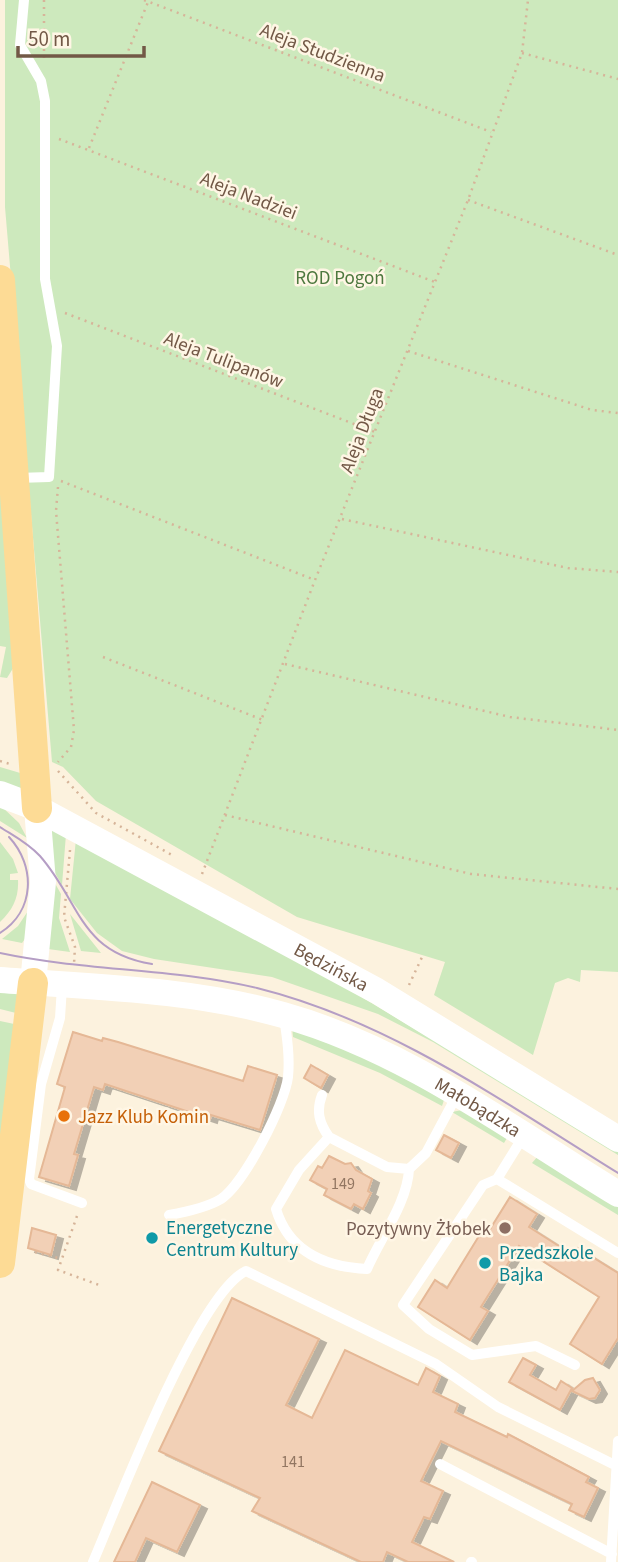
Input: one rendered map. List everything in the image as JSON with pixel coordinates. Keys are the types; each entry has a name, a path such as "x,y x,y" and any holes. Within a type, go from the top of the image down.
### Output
{"main road":[{"path":"0,280 37,808"},
{"path":"0,1263 56,982"}],"street":[{"name":"Będzińska","path":"0,794 37,808 377,992 618,1139"},
{"path":"37,808 56,982"},
{"path":"0,980 56,982 193,996 283,1015"},
{"name":"Małobądzka","path":"283,1015 333,1033 413,1069 618,1194"}],"lane":[{"path":"13,478 54,478 57,346 45,279 45,101 41,81 20,45 24,0"},
{"path":"56,982 60,1018 41,1084 29,1179 32,1184 82,1203"},
{"path":"170,1215 222,1198 242,1176 258,1150 288,1079 288,1040 283,1015"},
{"path":"322,1095 317,1107 321,1126 329,1137 387,1167 409,1169"},
{"path":"329,1137 299,1170 276,1209 281,1226 290,1238 324,1264 367,1269 409,1181 409,1169 426,1153 457,1095"},
{"path":"523,1136 497,1179 483,1185 403,1306 429,1329 472,1355 536,1346 575,1365"},
{"path":"497,1179 618,1253"},
{"path":"93,1562 192,1338 233,1277 246,1271 436,1364 498,1407 617,1466"},
{"path":"440,1464 611,1558 618,1441"}],"path":[{"path":"41,81 46,52 44,0"},
{"name":"Aleja Długa","path":"202,874 207,868 315,580 342,519 468,201 522,53 527,0"},
{"path":"89,148 147,1"},
{"name":"Aleja Studzienna","path":"147,1 491,132"},
{"path":"522,53 618,79"},
{"name":"Aleja Nadziei","path":"51,137 89,148 435,282"},
{"path":"468,201 618,255"},
{"name":"Aleja Tulipanów","path":"62,312 375,432"},
{"path":"408,352 592,410 618,413"},
{"path":"54,769 71,747 74,730 54,478 315,580"},
{"path":"342,519 568,568 618,572"},
{"path":"103,657 263,720"},
{"path":"285,664 510,717 618,730"},
{"path":"225,815 471,874 618,888"},
{"path":"56,982 75,947 64,917 70,849"},
{"path":"407,988 423,955"},
{"path":"82,1203 58,1270 99,1285"},
{"path":"35,1252 62,1259"}],"green space":[{"name":"ROD Pogoń","path":"5,0 618,0 618,972 581,970 580,982 568,978 555,983 533,1055 434,995 445,962 297,917 96,801 63,767 52,762 5,207"},
{"path":"0,357 20,657 7,678 0,677 6,647 0,646"},
{"path":"0,767 27,775 25,790 0,784"},
{"path":"0,805 19,823 27,838 0,821"},
{"path":"52,830 66,834 62,885 51,866"},
{"path":"76,839 320,972 618,1151 618,1155 433,1042 378,1014 272,977 154,959 122,951 97,933 70,899"},
{"path":"0,842 13,859 18,873 10,874 10,880 18,880 18,886 14,903 0,922"},
{"path":"52,878 61,894 59,918 70,952 48,949"},
{"path":"28,911 27,936 22,943 2,939 18,926"},
{"path":"70,914 101,953 81,951"},
{"path":"0,991 17,994 20,1014 0,1009"},
{"path":"0,1021 19,1025 0,1199"},
{"path":"292,1027 376,1062 444,1100 442,1106 380,1073 293,1037"},
{"path":"462,1110 507,1138 504,1143 452,1112"},
{"path":"538,1156 618,1205 618,1215 532,1163"}],"building":[{"path":"73,1032 102,1041 103,1038 118,1042 243,1081 248,1066 277,1075 260,1130 211,1115 210,1119 105,1084 103,1090 94,1087 74,1154 78,1155 69,1186 39,1177 65,1087 57,1084"},
{"path":"311,1065 328,1075 321,1088 304,1078"},
{"path":"444,1135 459,1143 451,1158 436,1150"},
{"path":"329,1156 345,1164 351,1163 356,1170 372,1179 368,1191 371,1193 363,1209 354,1204 351,1209 324,1195 327,1189 310,1180 318,1166 322,1168"},
{"path":"510,1197 537,1214 529,1227 573,1255 578,1248 618,1273 618,1338 602,1364 570,1344 599,1297 519,1246 481,1307 488,1311 470,1340 418,1307 435,1280 447,1288 482,1231 487,1234"},
{"path":"32,1228 56,1235 51,1255 28,1248"},
{"path":"232,1298 319,1339 286,1405 312,1418 345,1350 418,1385 426,1368 440,1376 433,1392 458,1404 455,1412 507,1437 508,1434 589,1477 586,1482 598,1488 584,1517 569,1510 572,1504 441,1441 421,1481 443,1491 430,1519 424,1517 412,1542 454,1562 408,1562 387,1552 383,1562 361,1562 252,1511 260,1498 159,1451"},
{"path":"523,1358 536,1365 530,1375 556,1390 561,1381 572,1388 560,1410 509,1382"},
{"path":"593,1378 600,1390 595,1398 589,1399 572,1391 585,1380"},
{"path":"152,1482 200,1505 177,1552 146,1538 135,1562 114,1562"}],"tram line":[{"path":"0,827 26,843 40,856 95,937 109,949 128,958 152,964"},
{"path":"0,933 12,924 20,913 28,888 24,861 9,837"},
{"path":"0,953 225,981 306,1003 353,1021 444,1066 618,1173"}],"place":[{"name":"Jazz Klub Komin","path":"64,1116"},
{"name":"Pozytywny Żłobek","path":"505,1228"},
{"name":"Energetyczne Centrum Kultury","path":"152,1238"},
{"name":"Przedszkole Bajka","path":"485,1263"}]}
